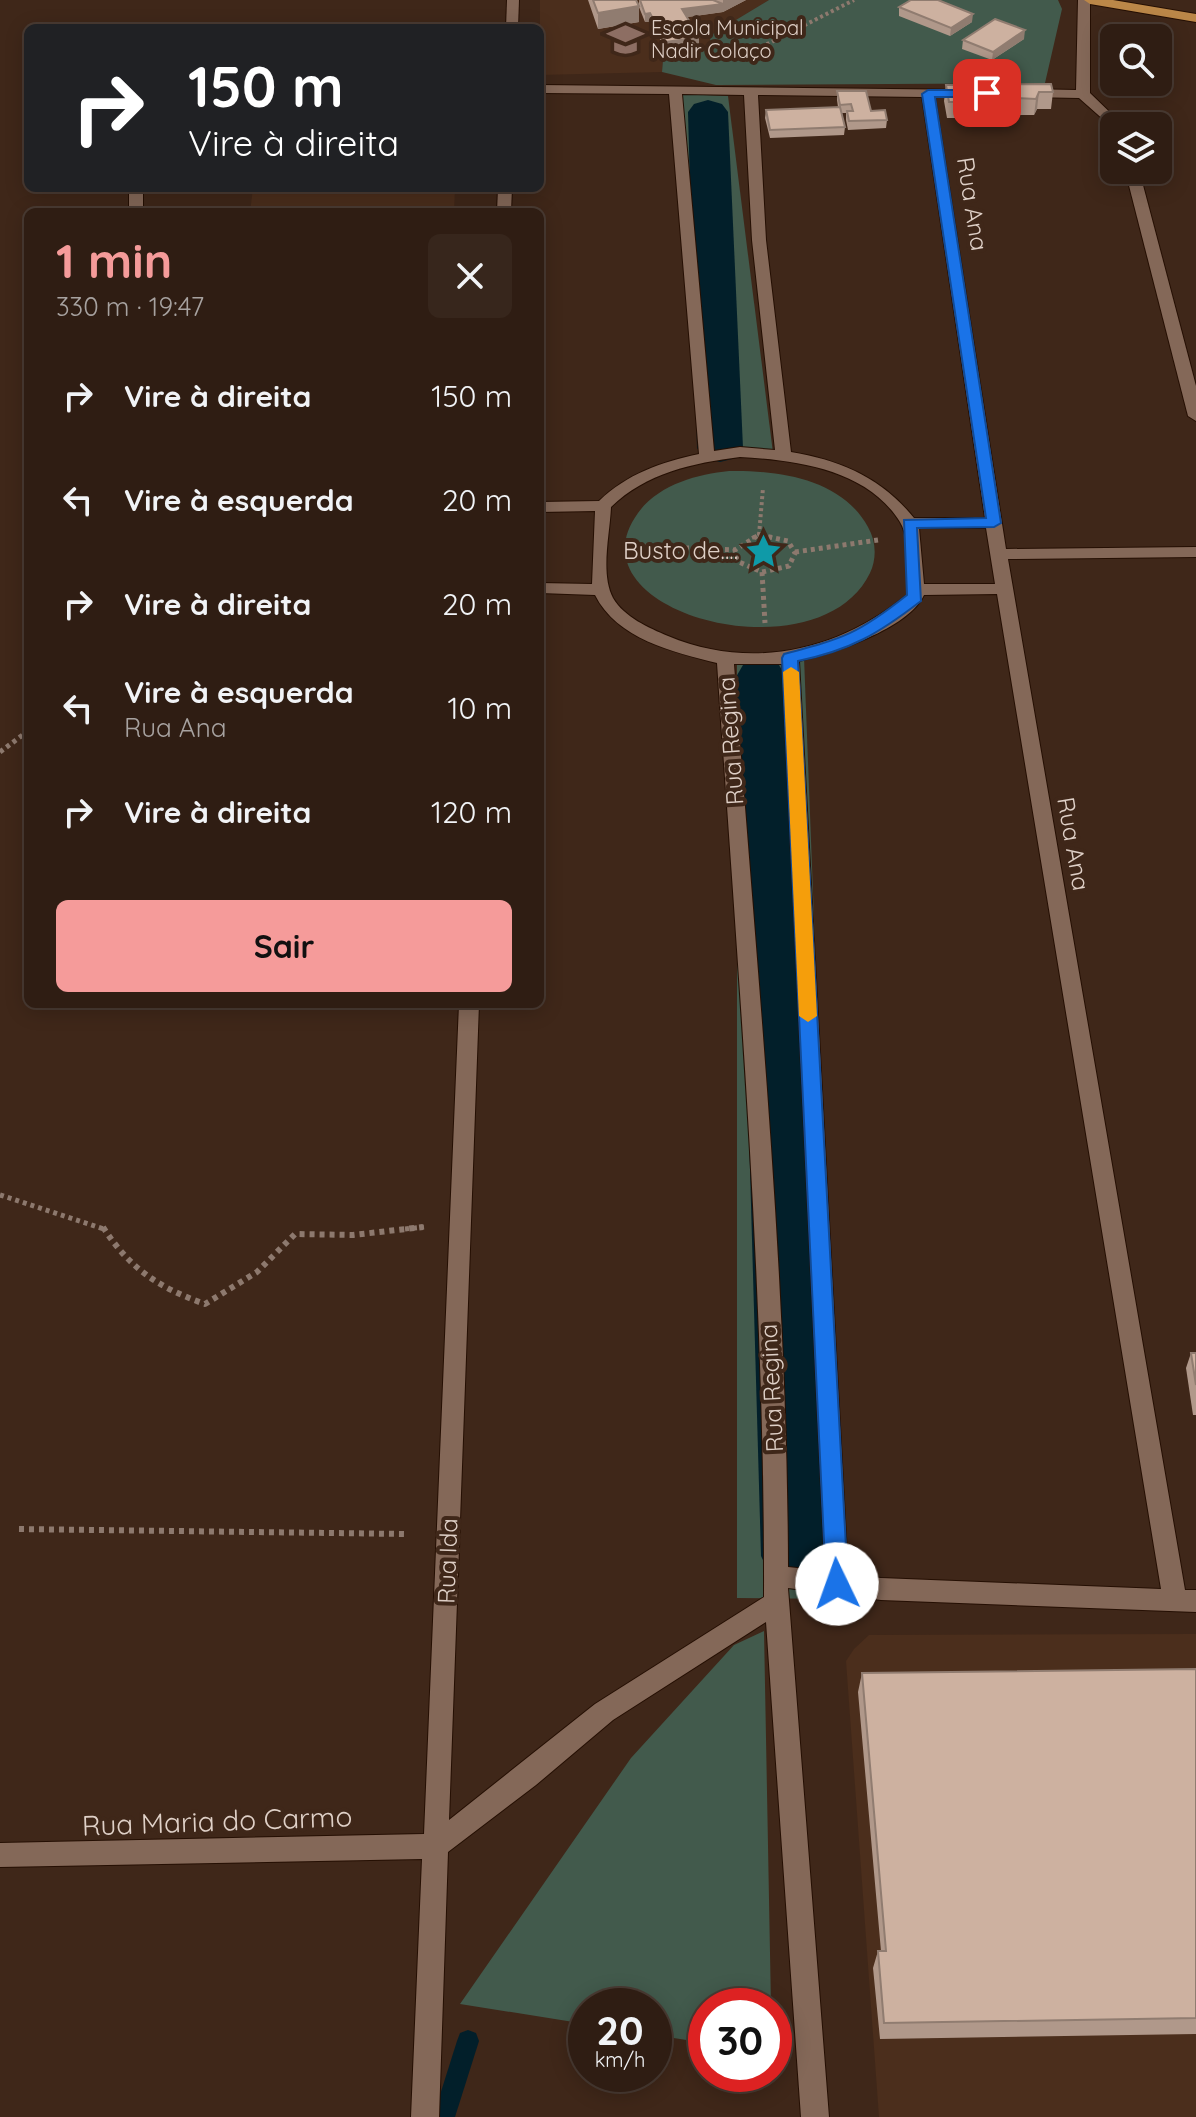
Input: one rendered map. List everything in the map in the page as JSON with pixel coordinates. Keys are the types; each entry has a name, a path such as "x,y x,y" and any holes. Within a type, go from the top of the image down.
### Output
{"main road":[{"path":"1087,0 1196,18"},
{"path":"1184,0 1196,9"}],"street":[{"path":"512,24 513,0"},
{"path":"1083,94 1087,0"},
{"path":"544,89 751,94 987,93"},
{"path":"675,91 707,456"},
{"path":"1016,93 1083,94 1102,112"},
{"path":"751,94 759,240 783,454"},
{"name":"Rua Ana","path":"928,94 998,554 1186,1601"},
{"path":"1136,184 1196,416"},
{"path":"740,452 783,454 818,461 856,476 888,498 909,523 915,597 872,631 834,648 790,658 725,658 673,647 626,622 601,590 603,506 610,498 662,468 707,456 740,452"},
{"path":"544,507 603,506"},
{"path":"909,523 994,523"},
{"path":"998,554 1196,552"},
{"path":"544,588 601,590"},
{"path":"916,590 1004,589"},
{"name":"Rua Regina","path":"725,658 765,1225 776,1589 815,2117"},
{"path":"790,658 837,1584"},
{"name":"Rua Ida","path":"425,2117 469,1008"},
{"path":"436,1846 604,1712 776,1589 837,1584 881,1589 1186,1601"},
{"name":"Rua Maria do Carmo","path":"0,1855 436,1846"}],"path":[{"path":"675,91 854,0"},
{"path":"759,535 764,479"},
{"path":"735,550 743,540 759,535 788,541 795,552"},
{"path":"795,552 883,539"},
{"path":"629,545 735,550"},
{"path":"735,550 739,562 762,572 789,566 795,552"},
{"path":"762,572 766,637"},
{"path":"0,752 24,734"},
{"path":"0,1195 102,1226 121,1258 161,1290 205,1304 257,1272 295,1234 353,1235 461,1224"},
{"path":"19,1529 449,1534"}],"shaded area":[{"name":"Escola Municipal Nadir Colaço","path":"540,0 769,0 711,35 710,46 663,60 662,72 544,75 544,24 540,24"},
{"path":"252,192 455,192 454,208 250,208"},
{"path":"1196,1634 1196,2117 879,2117 846,1661 869,1635"}],"green space":[{"path":"769,0 1058,0 1062,9 1045,83 716,85 662,72 663,60 709,46 711,35"},
{"path":"681,94 728,96 773,453 711,455"},
{"path":"729,471 768,473 808,481 826,488 857,511 873,538 874,561 870,573 842,605 802,622 755,627 708,620 666,604 636,579 625,549 638,513 646,503 679,483"},
{"path":"804,657 840,1599 737,1598 737,659"},
{"path":"764,1631 771,1988 688,1988 688,2040 672,2038 672,1988 568,1988 568,2021 460,2004 631,1758 734,1645"}],"building":[{"path":"593,0 636,0 639,6 598,13"},
{"path":"640,0 713,0 723,4 682,9 699,37 666,42 650,13 645,14"},
{"path":"911,0 938,0 973,14 951,28 899,7"},
{"path":"995,19 1025,30 993,52 963,40"},
{"path":"1051,84 1053,92 1039,92 1036,99 1016,98 1016,102 949,102 946,85"},
{"path":"837,91 866,91 871,111 885,110 887,120 849,121 847,111 853,111 851,104 840,105"},
{"path":"840,107 845,127 770,130 766,110"},
{"path":"1191,1353 1196,1353 1196,1385"},
{"path":"1196,1669 1196,2018 884,2023 878,1951 886,1951 862,1673"}],"waterway":[{"path":"708,112 720,448"},
{"path":"761,677 795,1556"},
{"path":"444,2117 468,2041"}],"slow traffic":[{"path":"791,672 808,1016"}],"place":[{"name":"Escola Municipal Nadir Colaço","path":"625,40"},
{"name":"Busto de....","path":"764,551"}],"route":[{"path":"837,1584 790,658 834,648 872,631 915,597 909,523 994,523 928,94 987,93"}]}
